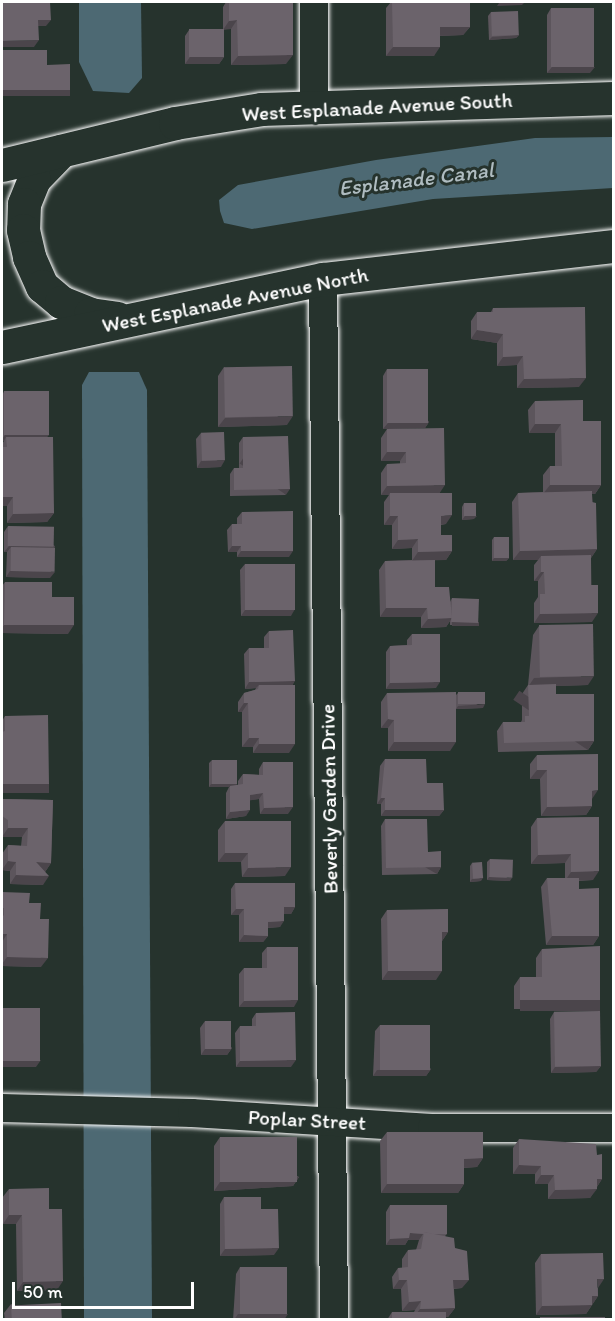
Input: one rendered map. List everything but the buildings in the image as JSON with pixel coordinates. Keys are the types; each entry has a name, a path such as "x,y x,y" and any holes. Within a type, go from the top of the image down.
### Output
{"main road":[{"name":"West Esplanade Avenue South","path":"2,165 175,123 314,106 614,98"},
{"path":"61,151 34,180 24,204 22,230 28,257 42,286 62,302 90,314 127,319"},
{"name":"West Esplanade Avenue North","path":"2,347 323,279 614,246"}],"street":[{"path":"314,2 314,106"},
{"name":"Beverly Garden Drive","path":"323,279 334,1320"},
{"name":"Poplar Street","path":"2,1108 192,1113 432,1128 614,1128"}],"water":[{"path":"79,2 141,2 142,78 129,93 93,91 79,62"},
{"name":"Esplanade Canal","path":"613,137 613,188 433,199 252,229 224,223 220,211 219,200 238,185 376,160 535,138"},
{"path":"89,372 139,372 147,390 152,1319 84,1319 82,385"}]}
